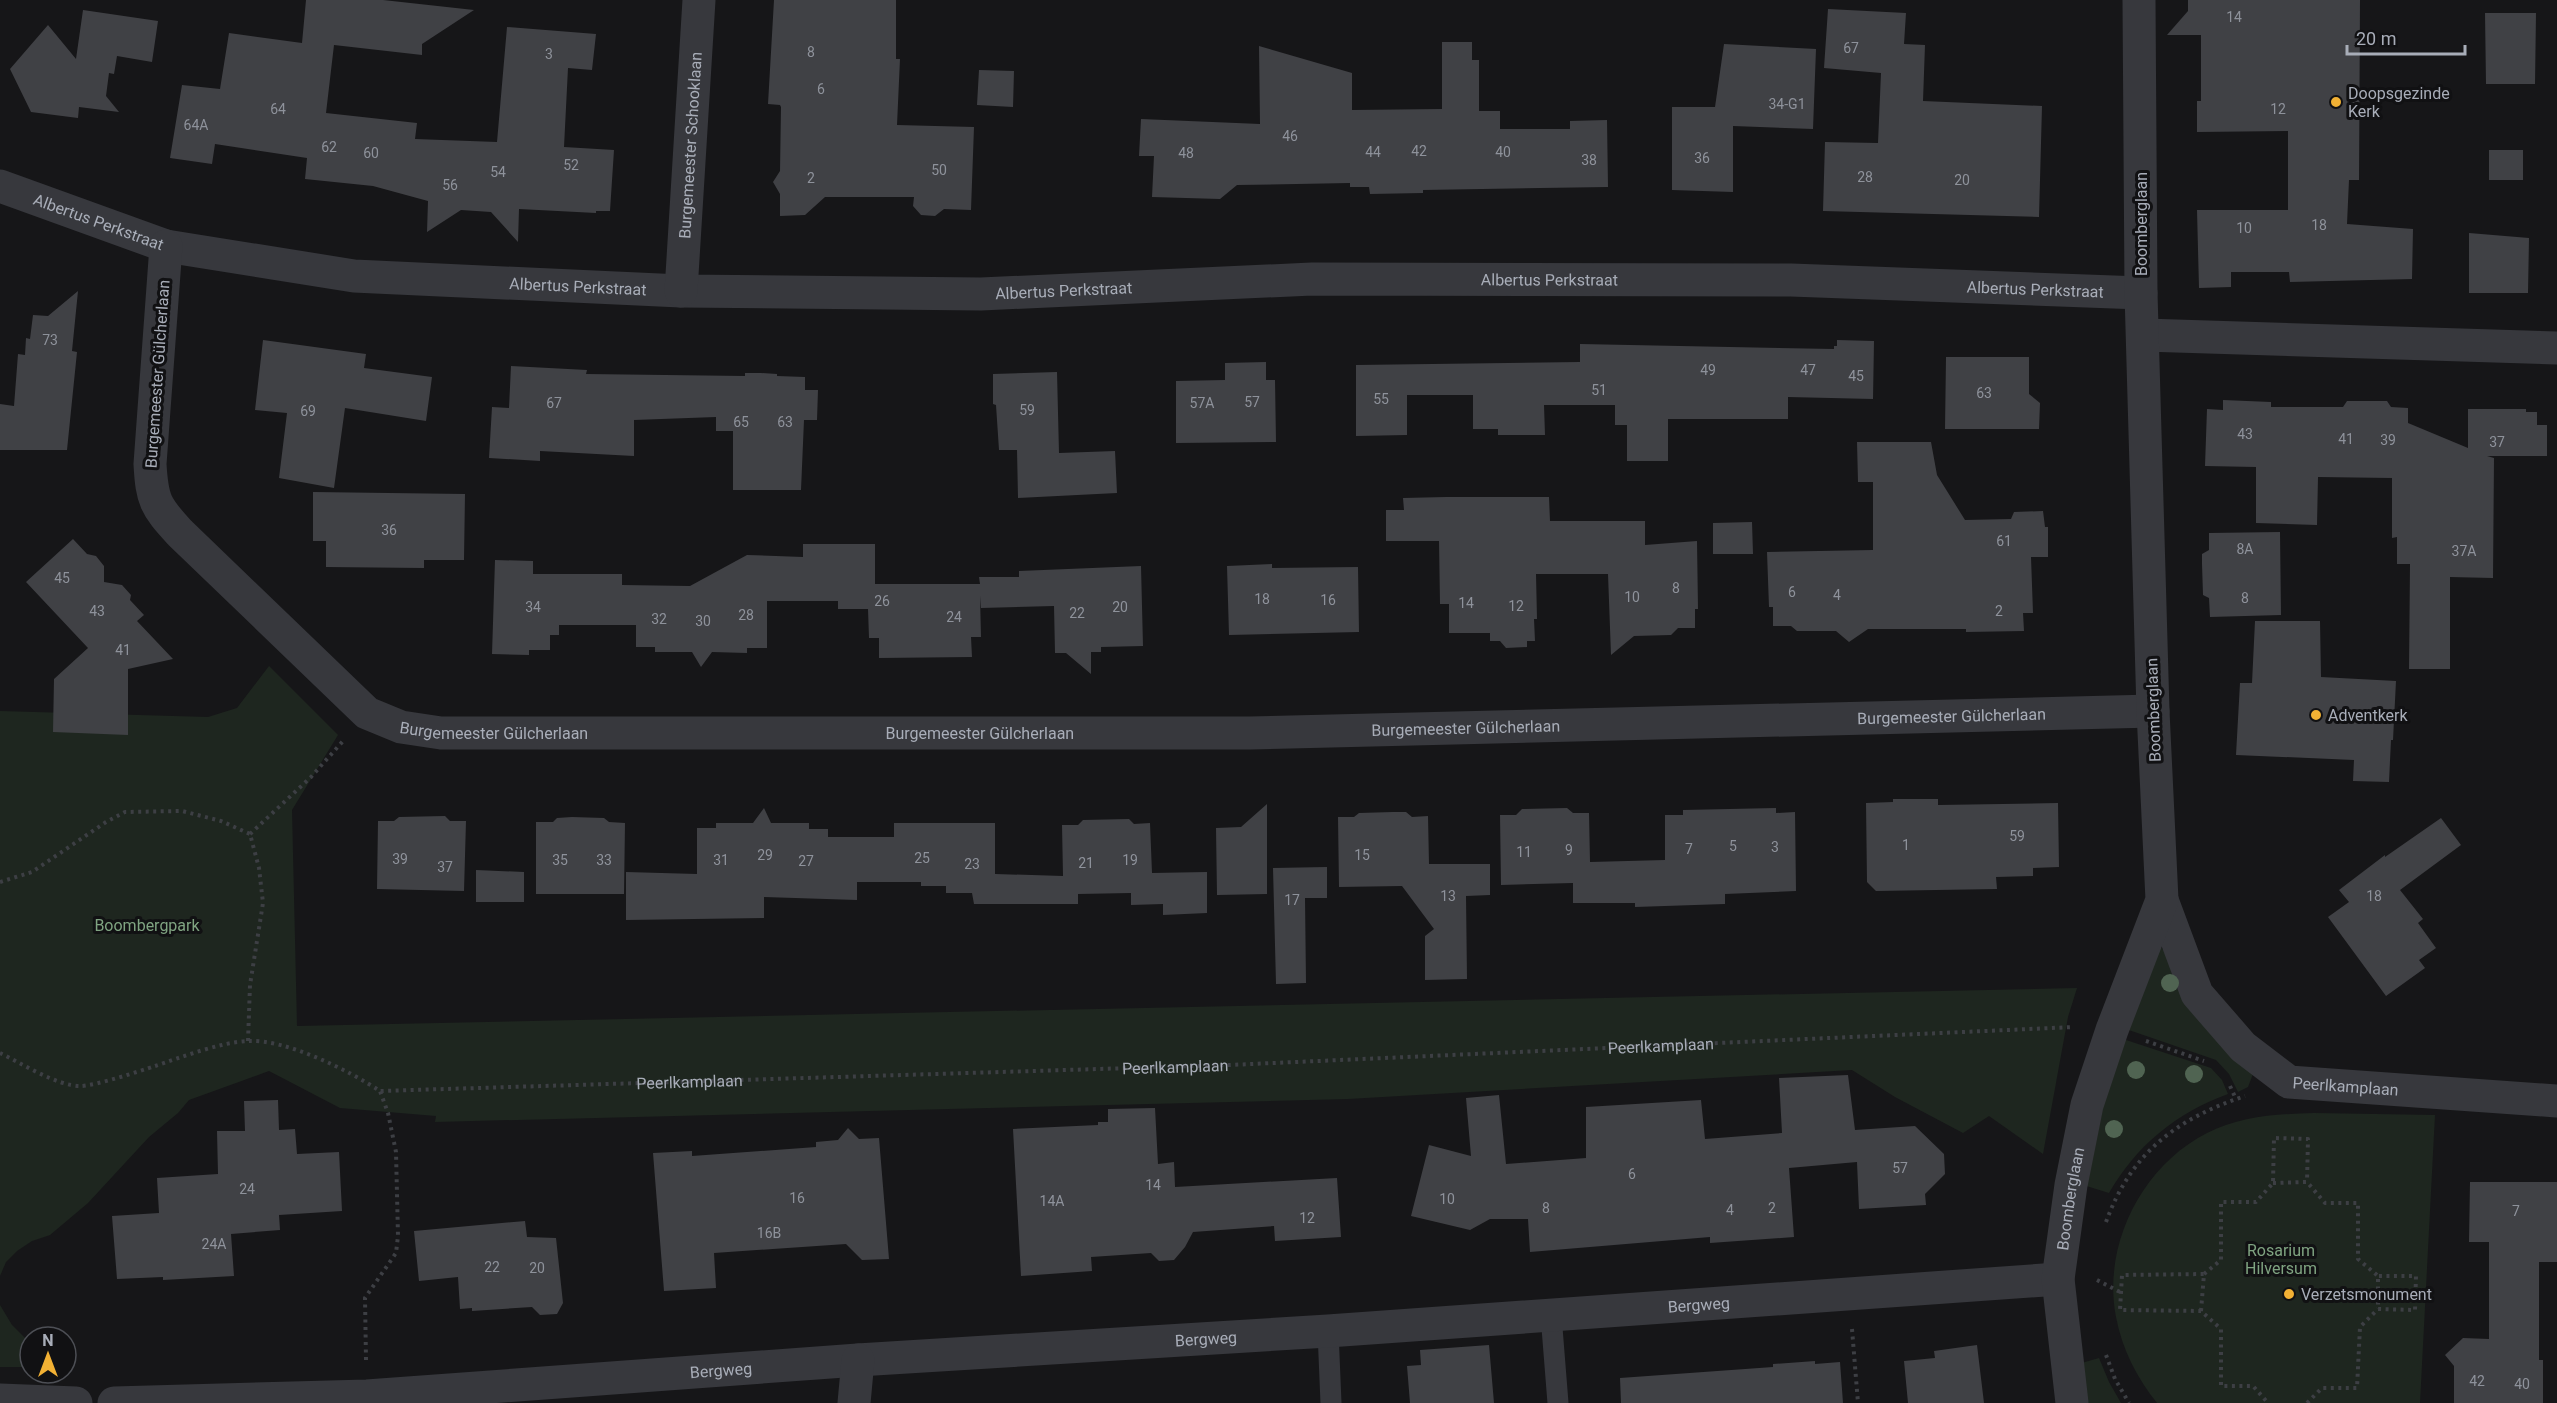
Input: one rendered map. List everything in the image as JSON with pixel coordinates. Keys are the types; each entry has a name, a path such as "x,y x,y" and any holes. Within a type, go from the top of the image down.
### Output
{"street":[{"name":"Burgemeester Schooklaan","path":"681,291 699,0"},
{"name":"Boomberglaan","path":"2072,1403 2058,1279 2071,1185 2087,1106 2112,1030 2162,900 2153,711 2144,334 2141,293 2139,0"},
{"name":"Albertus Perkstraat","path":"0,186 166,246 354,276 681,291 981,294 1324,279 1791,280 2141,293"},
{"name":"Burgemeester Gülcherlaan","path":"166,246 150,464 152,492 159,509 367,713 401,727 441,733 1251,733 2153,711"},
{"path":"2144,334 2557,348"},
{"name":"Peerlkamplaan","path":"2162,900 2197,994 2243,1047 2289,1082 2557,1101"},
{"name":"Bergweg","path":"114,1403 368,1396 858,1360 1551,1316 2058,1279"},
{"path":"854,1403 858,1360"},
{"path":"0,1400 76,1403"}],"lane":[{"path":"1551,1316 1558,1403"},
{"path":"1328,1331 1331,1403"}],"path":[{"path":"250,834 311,777 346,737"},
{"path":"0,882 32,872 106,822 125,812 182,811 221,821 250,834"},
{"path":"248,1041 250,985 262,903 259,868 250,834"},
{"name":"Peerlkamplaan","path":"380,1091 1241,1065 2067,1027 2112,1030 2210,1062"},
{"path":"0,1053 42,1074 80,1086 195,1053 248,1041 272,1043 312,1056 361,1079 380,1091 388,1113 396,1152 398,1236 396,1253 365,1298 368,1396"},
{"path":"2105,1225 2116,1193 2146,1152 2186,1122 2236,1099 2226,1079"},
{"path":"2268,1403 2253,1386 2221,1386 2221,1329 2201,1311 2120,1310 2120,1292 2122,1275 2204,1274 2221,1260 2221,1202 2256,1202 2273,1183 2274,1138 2308,1139 2307,1182 2325,1203 2358,1203 2358,1259 2378,1276 2416,1276 2415,1310 2378,1310 2360,1327 2357,1388 2322,1388 2307,1403"},
{"path":"2273,1183 2307,1182"},
{"path":"2201,1311 2204,1274"},
{"path":"2378,1276 2378,1310"},
{"path":"2092,1278 2120,1292"},
{"path":"1848,1294 1858,1403"}],"green space":[{"name":"Boombergpark","path":"269,666 338,735 292,810 297,1026 2077,988 2068,1017 2043,1154 1989,1116 1963,1133 1895,1097 1852,1070 1348,1099 435,1122 436,1116 340,1108 269,1071 189,1100 178,1113 149,1137 88,1203 50,1235 32,1241 17,1251 6,1262 0,1276 0,711 208,717 237,708"},
{"path":"2161,947 2253,1074 2248,1087 2238,1092 2229,1074 2216,1060 2123,1028"},
{"path":"2120,1038 2211,1068 2222,1080 2228,1094 2191,1111 2160,1133 2132,1160 2109,1193 2080,1184"},
{"name":"Rosarium Hilversum","path":"2314,1113 2435,1115 2420,1403 2157,1403 2131,1363 2116,1317 2113,1290 2115,1263 2132,1210 2146,1187 2163,1166 2184,1147 2207,1133 2246,1119"},
{"path":"0,1305 18,1331 18,1367 0,1367"},
{"path":"2099,1358 2121,1403 2082,1403 2078,1364"}],"building":[{"path":"306,0 383,0 474,10 422,44 422,55 334,45 326,113 417,123 415,139 497,142 507,27 596,34 592,70 568,68 564,147 614,150 610,211 596,211 596,213 519,209 518,242 491,212 461,210 427,232 428,201 373,186 305,179 307,158 215,144 212,164 170,158 182,85 220,89 229,33 302,43"},
{"path":"774,0 896,0 896,59 900,59 897,125 974,127 971,210 944,209 935,216 921,215 913,206 914,197 825,197 805,215 780,216 780,194 773,182 780,171 781,107 768,104"},
{"path":"2188,0 2360,0 2359,180 2349,180 2347,224 2413,229 2412,279 2290,282 2289,272 2231,272 2231,287 2199,288 2197,210 2288,210 2288,131 2197,132 2197,101 2201,101 2201,35 2167,35 2188,11"},
{"path":"1828,9 1906,13 1904,44 1925,45 1923,101 2042,106 2039,217 1823,211 1825,142 1878,143 1881,73 1824,68"},
{"path":"83,10 158,21 152,62 117,56 114,74 109,73 106,96 119,112 79,107 78,118 31,112 10,69 48,25 76,59"},
{"path":"2485,13 2536,13 2535,84 2486,84"},
{"path":"1442,42 1472,42 1472,60 1479,60 1479,111 1500,111 1500,129 1570,129 1570,121 1607,120 1608,187 1423,190 1423,193 1370,194 1369,187 1350,187 1350,183 1237,185 1220,199 1152,197 1154,156 1139,156 1141,119 1260,124 1259,46 1352,73 1352,110 1442,109"},
{"path":"1724,44 1816,49 1813,129 1733,126 1733,192 1672,190 1672,107 1715,107"},
{"path":"979,70 1014,71 1013,107 977,105"},
{"path":"2489,150 2523,150 2523,180 2489,180"},
{"path":"2469,233 2529,238 2528,293 2469,293"},
{"path":"78,291 72,351 77,352 67,450 0,450 0,404 14,406 18,354 25,355 26,338 30,339 33,315 48,316"},
{"path":"263,340 366,354 364,368 432,377 426,421 345,408 334,488 279,478 287,413 255,410"},
{"path":"1837,340 1874,341 1873,399 1788,397 1788,419 1668,419 1668,461 1627,461 1627,425 1615,425 1615,405 1544,405 1545,435 1498,435 1498,429 1473,429 1473,395 1407,395 1407,435 1356,436 1356,365 1580,362 1580,344 1834,349 1834,346 1837,346"},
{"path":"1946,357 2029,357 2029,394 2040,403 2039,429 1945,429"},
{"path":"1266,362 1266,380 1275,380 1276,442 1176,443 1176,381 1225,380 1225,363"},
{"path":"511,366 587,370 586,374 745,376 745,373 761,373 805,377 805,390 818,390 817,420 804,420 801,490 733,490 733,431 716,431 716,417 634,420 634,456 540,451 540,461 489,458 492,407 509,408"},
{"path":"1057,372 1059,453 1115,451 1117,493 1018,498 1017,450 999,450 996,405 993,404 993,374"},
{"path":"2223,400 2271,402 2271,407 2343,407 2347,401 2387,401 2391,407 2408,408 2408,423 2468,448 2468,409 2526,409 2526,412 2537,412 2537,425 2547,425 2547,456 2487,456 2494,458 2493,578 2450,577 2450,669 2409,669 2410,564 2397,564 2397,537 2392,538 2392,478 2318,477 2317,525 2256,523 2256,467 2205,466 2207,409 2223,410"},
{"path":"1857,442 1931,442 1937,475 1965,520 2011,519 2014,512 2043,511 2045,527 2048,527 2048,557 2031,557 2033,613 2023,613 2024,631 1868,629 1849,642 1836,631 1797,631 1791,626 1773,626 1773,607 1769,607 1767,552 1873,550 1873,482 1858,482"},
{"path":"313,492 465,494 464,560 424,560 424,568 326,567 326,541 313,541"},
{"path":"1549,497 1550,521 1645,521 1645,545 1697,541 1698,609 1695,609 1695,628 1678,628 1671,635 1634,636 1611,655 1608,574 1536,574 1535,641 1527,641 1527,647 1506,648 1500,641 1490,641 1490,633 1449,633 1449,604 1440,604 1439,541 1386,541 1386,510 1404,510 1403,498"},
{"path":"1752,522 1753,554 1713,554 1713,523"},
{"path":"2280,532 2281,615 2210,617 2209,598 2203,595 2202,564 2202,554 2209,550 2209,533"},
{"path":"73,539 87,554 96,556 104,566 104,582 122,585 131,595 130,600 144,615 137,621 173,659 128,669 128,735 53,732 54,679 88,648 26,582"},
{"path":"803,544 875,544 875,584 980,584 979,577 1019,577 1019,571 1141,566 1143,646 1101,647 1101,652 1091,652 1091,674 1066,653 1055,653 1054,606 981,608 980,596 981,637 971,637 972,657 879,658 879,638 869,638 868,609 838,609 838,601 767,601 767,648 747,648 747,653 712,652 701,667 692,652 655,652 655,647 636,647 636,625 559,625 559,635 550,635 550,650 529,650 529,655 492,654 495,560 533,561 533,574 622,574 622,585 690,586 747,555 803,557"},
{"path":"1272,564 1272,568 1358,567 1359,632 1229,635 1227,566"},
{"name":"Adventkerk","path":"2255,621 2320,621 2321,677 2396,681 2389,782 2353,781 2354,760 2236,755 2240,683 2252,683"},
{"path":"1893,799 1938,799 1938,805 2058,803 2059,867 2033,868 2033,876 1996,877 1997,889 1876,891 1867,882 1866,803 1893,802"},
{"path":"1267,804 1267,894 1217,895 1216,828 1241,827"},
{"path":"764,808 771,823 809,823 809,829 828,829 828,837 894,837 894,823 995,823 995,874 1063,876 1062,825 1078,825 1083,820 1129,819 1134,824 1150,823 1152,873 1207,872 1207,913 1163,915 1163,904 1131,905 1131,893 1078,894 1078,904 974,904 972,893 946,893 946,886 921,886 921,882 857,882 857,900 764,897 764,918 626,920 626,872 697,874 697,828 716,828 716,823 753,823"},
{"path":"1567,808 1573,813 1589,813 1590,862 1665,860 1665,815 1683,815 1683,810 1776,808 1776,813 1795,812 1796,891 1725,894 1725,904 1635,907 1635,903 1573,903 1573,883 1501,885 1500,815 1516,815 1522,809"},
{"path":"1406,812 1412,817 1428,816 1429,864 1490,864 1490,895 1466,896 1467,979 1425,980 1425,936 1434,929 1402,886 1339,887 1338,817 1354,817 1359,813"},
{"path":"445,816 450,821 466,821 464,891 377,889 378,821 394,821 399,817"},
{"path":"557,818 604,818 609,822 625,823 624,894 536,894 536,822 553,822"},
{"path":"2441,818 2461,845 2400,890 2423,919 2418,923 2436,948 2419,960 2425,968 2386,996 2328,917 2349,902 2339,890 2385,855 2385,857"},
{"path":"1327,867 1327,898 1305,898 1306,983 1276,984 1273,868"},
{"path":"476,870 524,872 524,902 476,902"},
{"path":"1848,1075 1855,1130 1915,1126 1944,1154 1945,1174 1925,1194 1926,1205 1859,1209 1857,1162 1789,1168 1794,1237 1710,1243 1710,1237 1530,1252 1528,1219 1490,1219 1470,1230 1411,1216 1429,1145 1471,1156 1466,1098 1499,1095 1506,1164 1586,1158 1586,1107 1701,1100 1705,1139 1782,1133 1779,1078"},
{"path":"278,1100 279,1130 295,1129 297,1154 339,1152 342,1211 279,1215 280,1230 231,1234 234,1276 163,1280 163,1277 117,1279 112,1216 159,1213 157,1178 218,1174 217,1131 245,1131 244,1101"},
{"path":"1155,1108 1158,1164 1174,1162 1175,1187 1337,1178 1341,1237 1275,1241 1274,1226 1193,1232 1185,1247 1174,1260 1159,1261 1151,1253 1091,1257 1092,1271 1021,1276 1013,1129 1098,1125 1098,1122 1108,1122 1108,1109"},
{"path":"848,1128 859,1139 879,1138 889,1259 862,1260 846,1244 714,1253 716,1288 664,1291 653,1153 692,1151 692,1156 816,1147 816,1142 838,1140"},
{"path":"2470,1182 2557,1182 2557,1262 2539,1262 2539,1360 2543,1360 2543,1403 2454,1403 2454,1366 2445,1355 2463,1338 2489,1339 2489,1242 2469,1242"},
{"path":"525,1221 527,1237 556,1238 563,1303 557,1314 540,1315 532,1307 472,1311 472,1308 460,1309 458,1277 419,1281 414,1231"},
{"path":"1489,1345 1494,1403 1410,1403 1407,1366 1421,1365 1420,1350"},
{"path":"1977,1345 1984,1403 1908,1403 1904,1361 1935,1358 1934,1351"},
{"path":"1815,1361 1815,1364 1840,1362 1843,1403 1621,1403 1620,1378 1773,1367 1773,1364"}],"place":[{"name":"Doopsgezinde Kerk","path":"2336,102"},
{"name":"Adventkerk","path":"2316,715"},
{"name":"Verzetsmonument","path":"2289,1294"}]}
